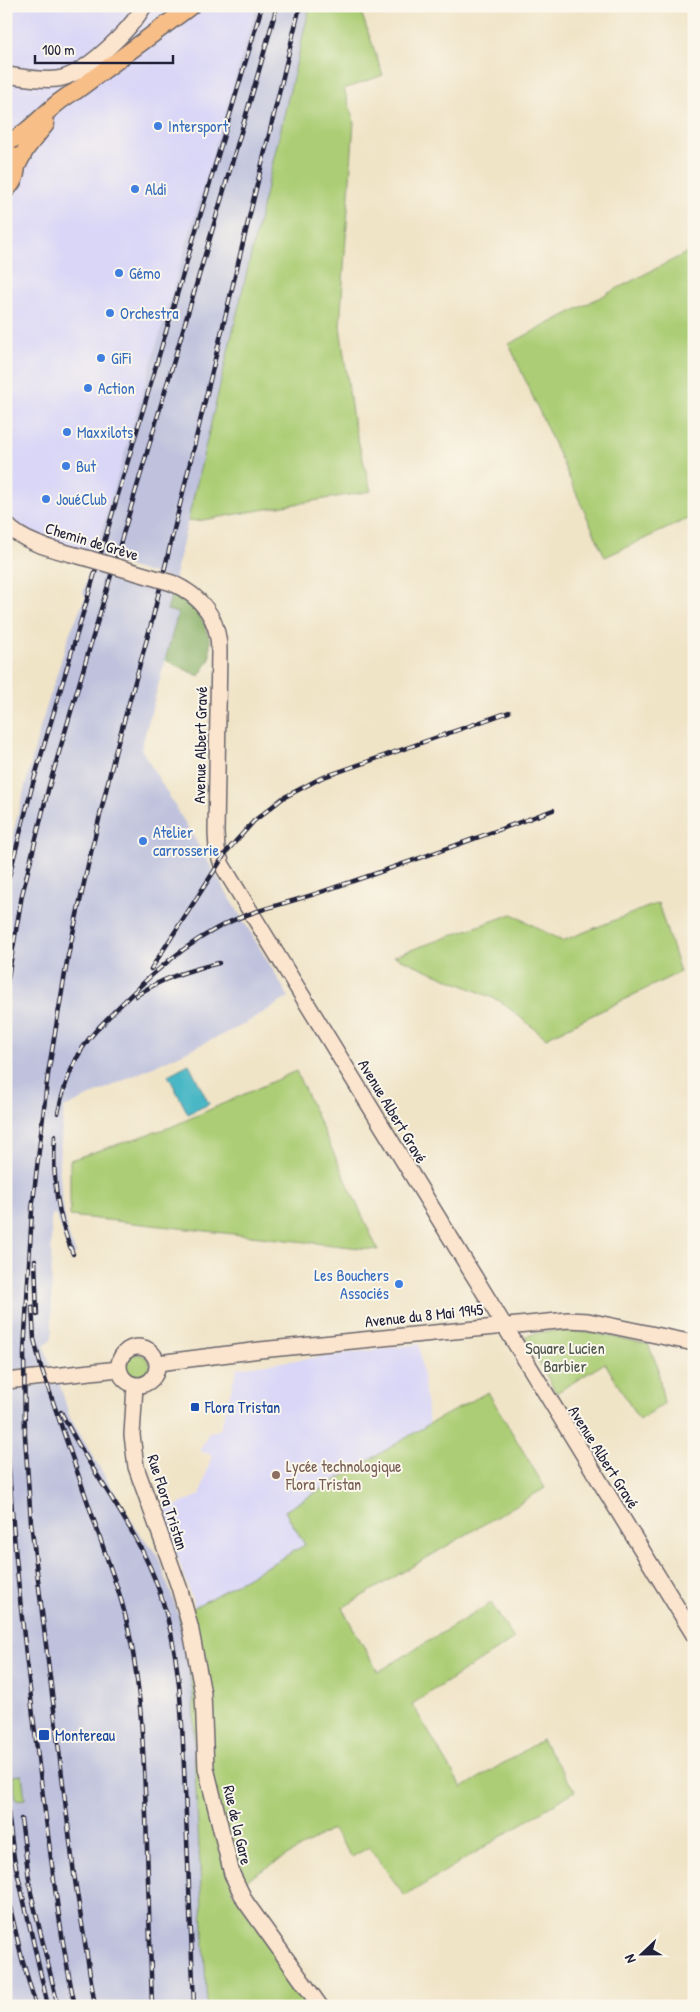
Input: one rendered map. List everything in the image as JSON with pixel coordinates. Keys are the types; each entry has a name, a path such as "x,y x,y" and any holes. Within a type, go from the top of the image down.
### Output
{"main road":[{"path":"6,143 32,128 51,107 64,97 191,6"},
{"path":"6,190 15,179 17,166 26,148 76,90"},
{"path":"6,148 12,154 17,166"}],"street":[{"path":"6,75 47,79 67,76 116,42 136,20 144,6"},
{"name":"Chemin de Grève","path":"6,524 17,533 32,541 172,583"},
{"name":"Avenue Albert Gravé","path":"172,583 190,592 204,605 213,619 218,632 216,833 217,848 222,865 694,1635"},
{"name":"Avenue du 8 Mai 1945","path":"158,1363 260,1350 548,1321 588,1321 694,1343"},
{"path":"139,1347 151,1352 158,1363 158,1370 152,1380 141,1386 134,1386 124,1380 119,1368 122,1356 132,1348 139,1347"},
{"path":"6,1381 119,1368"},
{"name":"Rue Flora Tristan","path":"134,1386 132,1434 136,1467 179,1587 190,1626"},
{"name":"Rue de la Gare","path":"190,1626 203,1694 206,1768 232,1874 245,1901 320,2006"}],"shaded area":[{"path":"10,6 257,6 94,556 16,528 6,512 6,11"},
{"path":"257,6 310,6 174,580 94,556"},
{"path":"91,563 173,590 178,613 141,749 289,997 239,1027 64,1108 59,1162 62,1201 68,1235 76,1254 71,1257 56,1215 51,1214 52,1339 44,1346 51,1366 6,1371 6,860 40,728 70,632 86,597 83,593"},
{"name":"Lycée technologique Flora Tristan","path":"419,1344 429,1424 286,1511 305,1545 195,1607 162,1512 200,1495 212,1455 200,1451 209,1432 220,1430 237,1368"},
{"path":"59,1382 70,1418 137,1530 158,1556 179,1616 193,1692 207,2006 6,2006 6,1388"}],"green space":[{"path":"310,6 359,6 383,75 344,89 354,121 340,326 353,420 371,491 197,521 188,520"},
{"path":"694,249 694,516 605,557 509,344"},
{"path":"173,590 197,611 210,640 210,659 199,676 165,660 178,613 167,610"},
{"path":"658,903 680,972 546,1038 500,1001 394,956 512,914 562,941"},
{"path":"296,1071 378,1250 70,1216 70,1160 171,1127"},
{"name":"Square Lucien Barbier","path":"548,1331 588,1332 648,1344 657,1365 664,1404 639,1420 605,1363 556,1393 525,1336"},
{"path":"137,1354 146,1358 150,1367 146,1376 137,1380 128,1376 124,1367 128,1358"},
{"path":"488,1392 545,1488 342,1608 378,1672 491,1603 514,1639 412,1704 462,1788 542,1740 575,1791 405,1896 369,1847 352,1857 332,1829 231,1889 313,2006 207,2006 193,1692 179,1616 305,1545 285,1511 429,1424"},
{"path":"22,1775 25,1799 16,1800 13,1776"}],"water":[{"path":"189,1064 209,1104 188,1114 168,1075"}],"railway":[{"path":"6,888 33,783 262,6"},
{"path":"6,990 22,895 48,790 277,6"},
{"path":"95,2006 74,1874 31,1522 25,1436 24,1353 32,1210 48,1074 68,956 88,865 115,753 152,621 300,6"},
{"path":"151,969 227,851 254,821 283,798 321,778 509,712"},
{"path":"99,1027 167,962 198,940 227,923 254,912 310,896 553,810"},
{"path":"136,996 166,979 219,963"},
{"path":"58,1113 64,1088 80,1052 104,1023"},
{"path":"55,1136 54,1166 59,1211 73,1254"},
{"path":"35,1260 37,1315"},
{"path":"32,1307 34,1339 41,1367 119,1593 132,1648 140,1703 144,1759 152,2006"},
{"path":"61,1412 86,1457 127,1523 151,1569 160,1593 173,1642 182,1716 194,2006"},
{"path":"6,1414 19,1590 39,1766 55,1886 75,2006"},
{"path":"6,1797 14,1858 48,2006"},
{"path":"21,1819 31,1893 58,2006"},
{"path":"6,1890 22,1959 36,2006"}],"place":[{"name":"Intersport","path":"158,126"},
{"name":"Aldi","path":"135,189"},
{"name":"Gémo","path":"119,273"},
{"name":"Orchestra","path":"110,313"},
{"name":"GiFi","path":"101,358"},
{"name":"Action","path":"88,388"},
{"name":"Maxxilots","path":"67,432"},
{"name":"But","path":"66,466"},
{"name":"JouéClub","path":"46,499"},
{"name":"Atelier carrosserie","path":"143,841"},
{"name":"Les Bouchers Associés","path":"399,1284"},
{"name":"Flora Tristan","path":"195,1407"},
{"name":"Lycée technologique Flora Tristan","path":"276,1475"},
{"name":"Montereau","path":"44,1735"}]}
